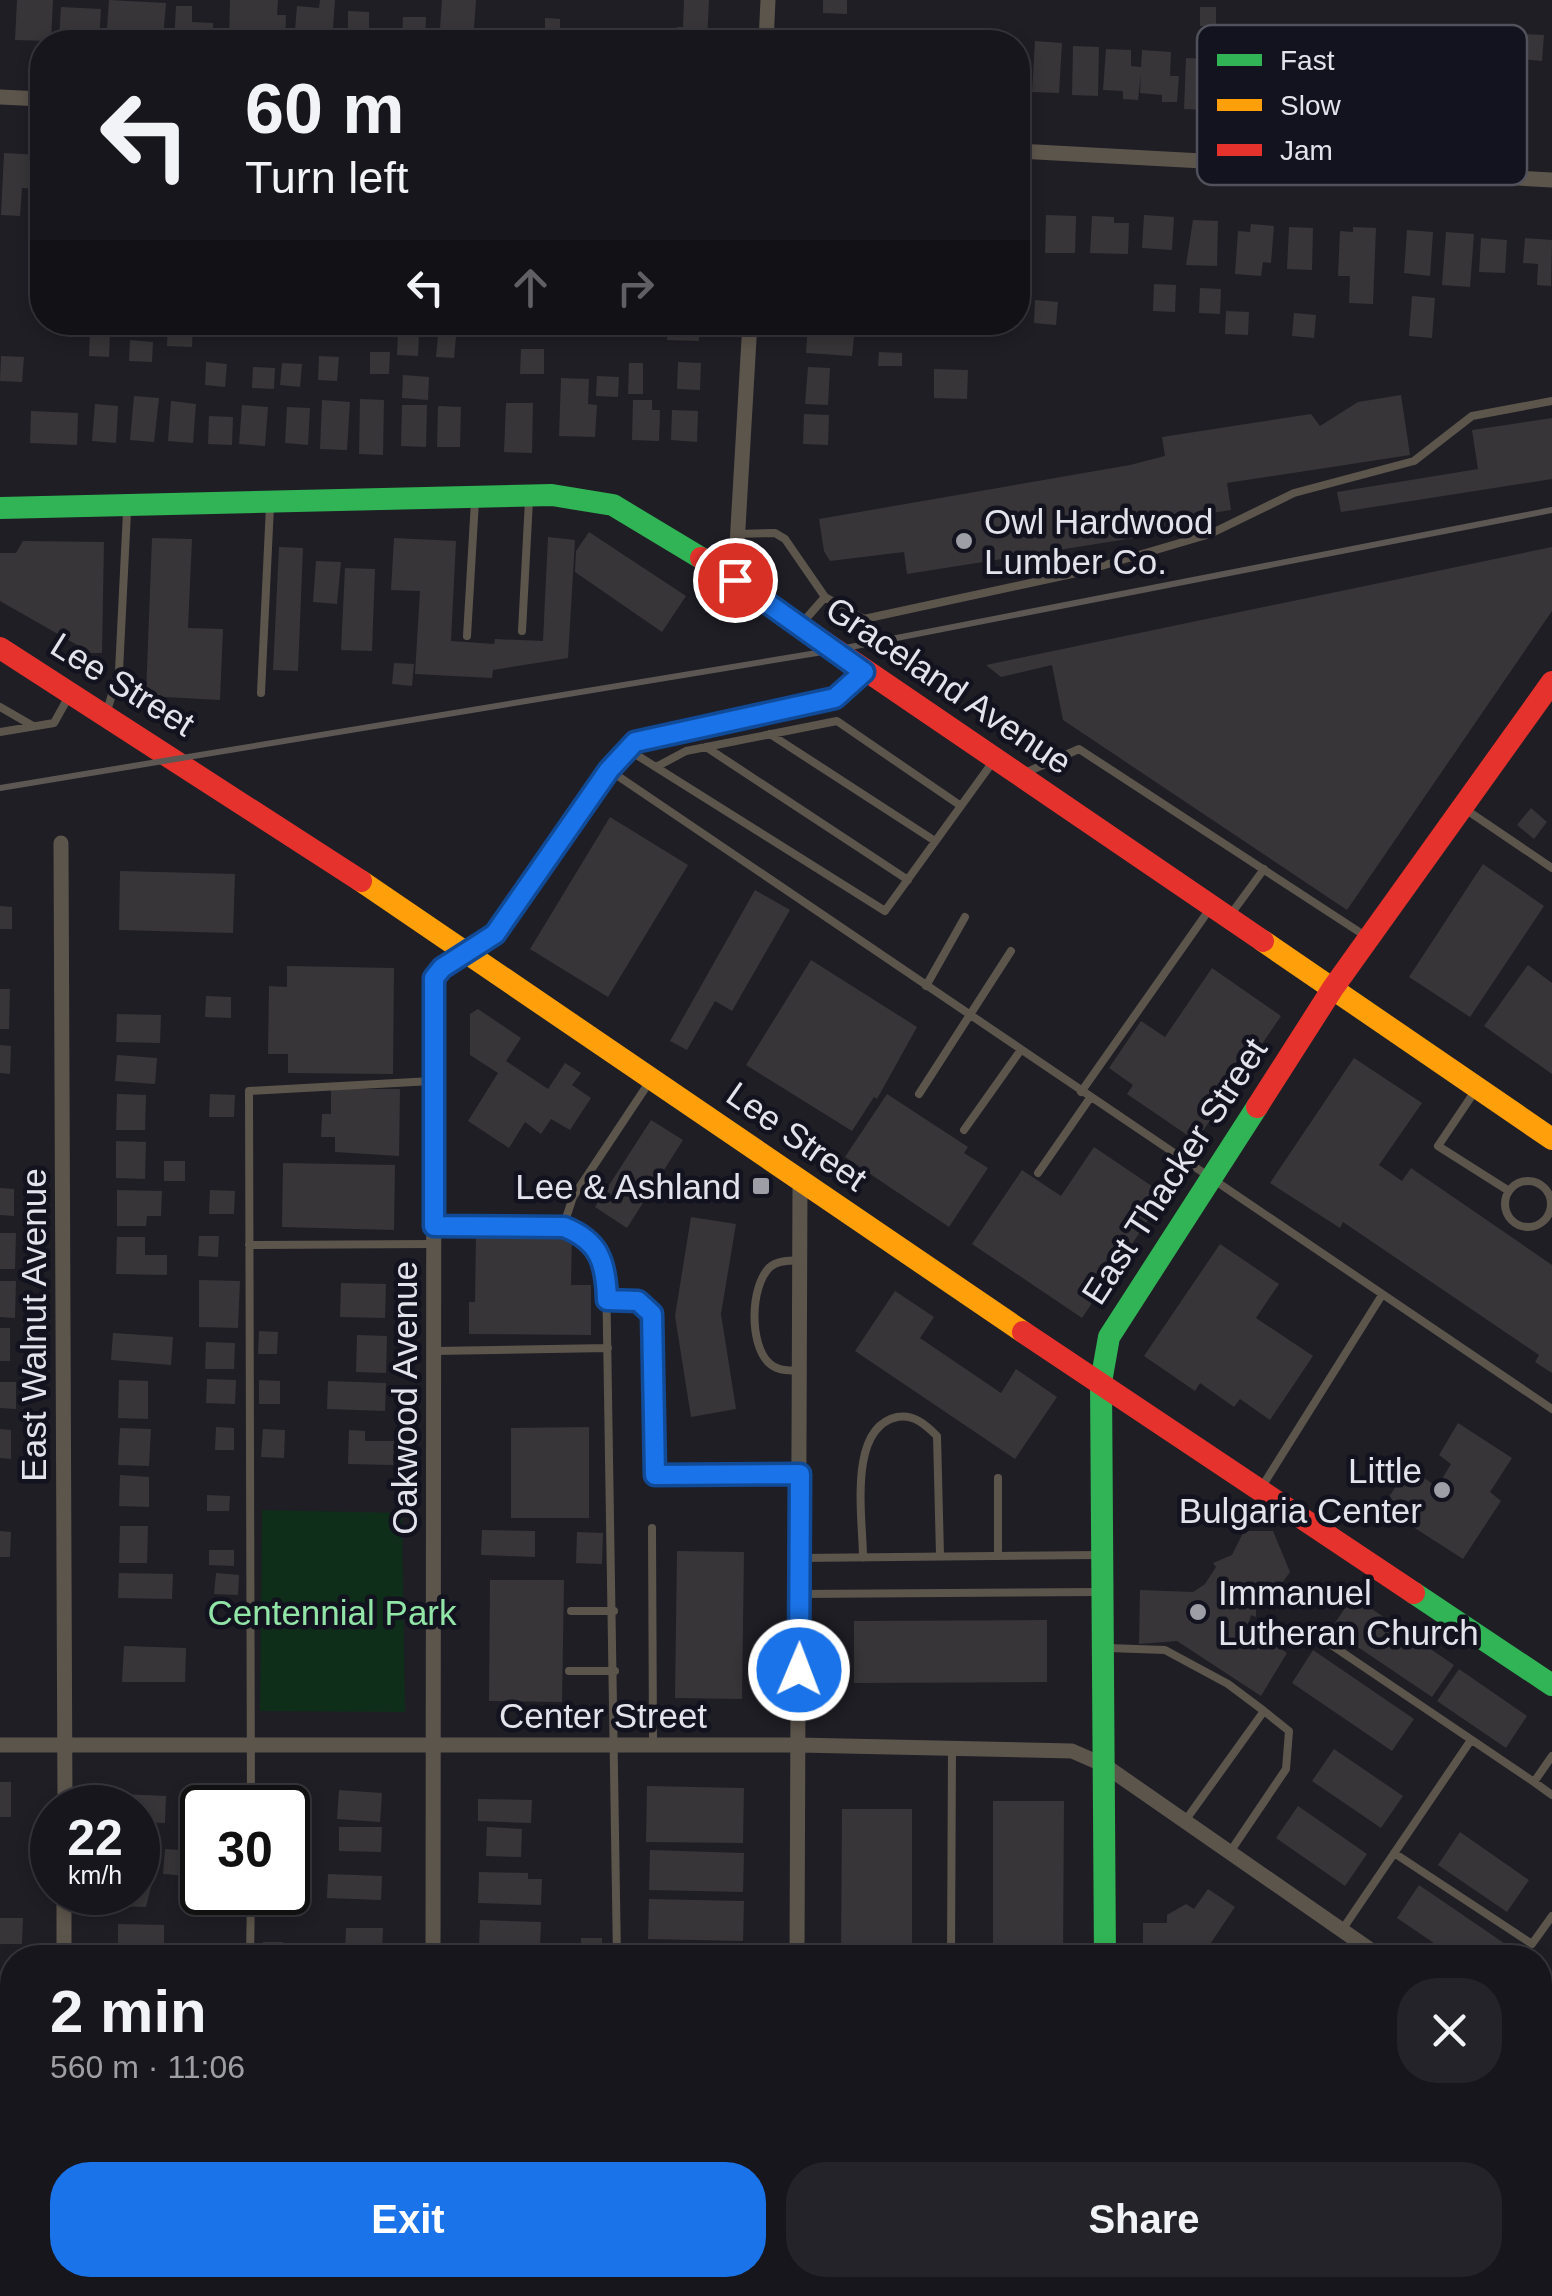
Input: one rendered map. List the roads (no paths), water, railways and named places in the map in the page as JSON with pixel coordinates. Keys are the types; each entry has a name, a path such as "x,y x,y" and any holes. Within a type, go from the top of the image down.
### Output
{"main road":[{"name":"Graceland Avenue","path":"0,508 530,495 613,506 735,580 864,672 1552,1139"},
{"name":"Lee Street","path":"0,648 468,950 800,1183 1552,1686"},
{"name":"East Thacker Street","path":"1105,1945 1101,1382 1109,1337 1332,988 1552,682"}],"street":[{"path":"767,30 768,0"},
{"path":"0,97 30,98"},
{"path":"1030,152 1197,161"},
{"path":"1527,179 1552,180"},
{"path":"735,580 749,335"},
{"name":"Oakwood Avenue","path":"433,1945 434,978 495,934 627,749 648,735 835,698 864,672"},
{"name":"East Walnut Avenue","path":"61,843 65,1785"},
{"path":"797,1945 800,1183"},
{"name":"Center Street","path":"0,1745 798,1745 1072,1751 1104,1765 1363,1945"},
{"path":"64,1915 64,1945"}],"lane":[{"path":"738,534 775,533 784,539 825,597 864,619 1081,572 1210,534 1294,493 1414,461 1472,416 1552,402"},
{"path":"522,631 530,495"},
{"path":"467,636 475,496"},
{"path":"261,693 270,502"},
{"path":"106,715 119,672 128,505"},
{"path":"800,626 825,597"},
{"path":"0,732 54,723 71,694"},
{"path":"0,706 33,726"},
{"path":"656,767 686,751 837,721 961,806"},
{"path":"770,734 936,842"},
{"path":"706,747 908,880"},
{"path":"627,749 886,910 994,760"},
{"path":"1018,776 1079,749 1368,938"},
{"path":"609,770 1552,1409"},
{"path":"1462,807 1552,868"},
{"path":"1081,1092 1220,912 1264,870"},
{"path":"926,986 965,917"},
{"path":"919,1094 1011,951"},
{"path":"964,1130 1020,1050"},
{"path":"564,1227 573,1197 653,1077"},
{"path":"251,1785 249,1090 434,1081"},
{"path":"1477,1087 1438,1146 1509,1191"},
{"path":"1038,1173 1090,1098"},
{"path":"1528,1181 1542,1185 1550,1197 1549,1220 1528,1228 1514,1223 1506,1212 1509,1191 1528,1181"},
{"path":"434,1226 564,1227 582,1234 598,1248 606,1269 617,1745 617,1945"},
{"path":"249,1246 434,1244"},
{"path":"800,1260 780,1261 767,1269 755,1297 758,1340 766,1361 777,1369 800,1371"},
{"path":"1260,1489 1382,1295"},
{"path":"607,1300 638,1301 652,1314 655,1475 800,1474"},
{"path":"434,1351 608,1348"},
{"path":"863,1558 863,1452 872,1433 886,1420 904,1416 924,1422 937,1436 940,1555"},
{"path":"998,1478 998,1555"},
{"path":"652,1528 652,1745"},
{"path":"800,1558 1102,1555"},
{"path":"800,1594 1102,1592"},
{"path":"571,1611 614,1611"},
{"path":"1321,1638 1552,1795"},
{"path":"1103,1648 1165,1650 1228,1684 1289,1731 1286,1769 1230,1852"},
{"path":"569,1670 615,1671"},
{"path":"1185,1821 1264,1712"},
{"path":"1342,1930 1471,1740"},
{"path":"951,1945 952,1748"},
{"path":"1534,1782 1552,1756"},
{"path":"1394,1853 1532,1944 1552,1916"},
{"path":"250,1915 250,1945"}],"railway":[{"path":"0,788 835,650 1552,510"}],"place":[{"name":"Owl Hardwood Lumber Co.","path":"964,541"},
{"name":"Lee & Ashland","path":"761,1186"},
{"name":"Little Bulgaria Center","path":"1442,1490"},
{"name":"Immanuel Lutheran Church","path":"1198,1612"}],"park label":[{"name":"Centennial Park","path":"332,1612"}]}
